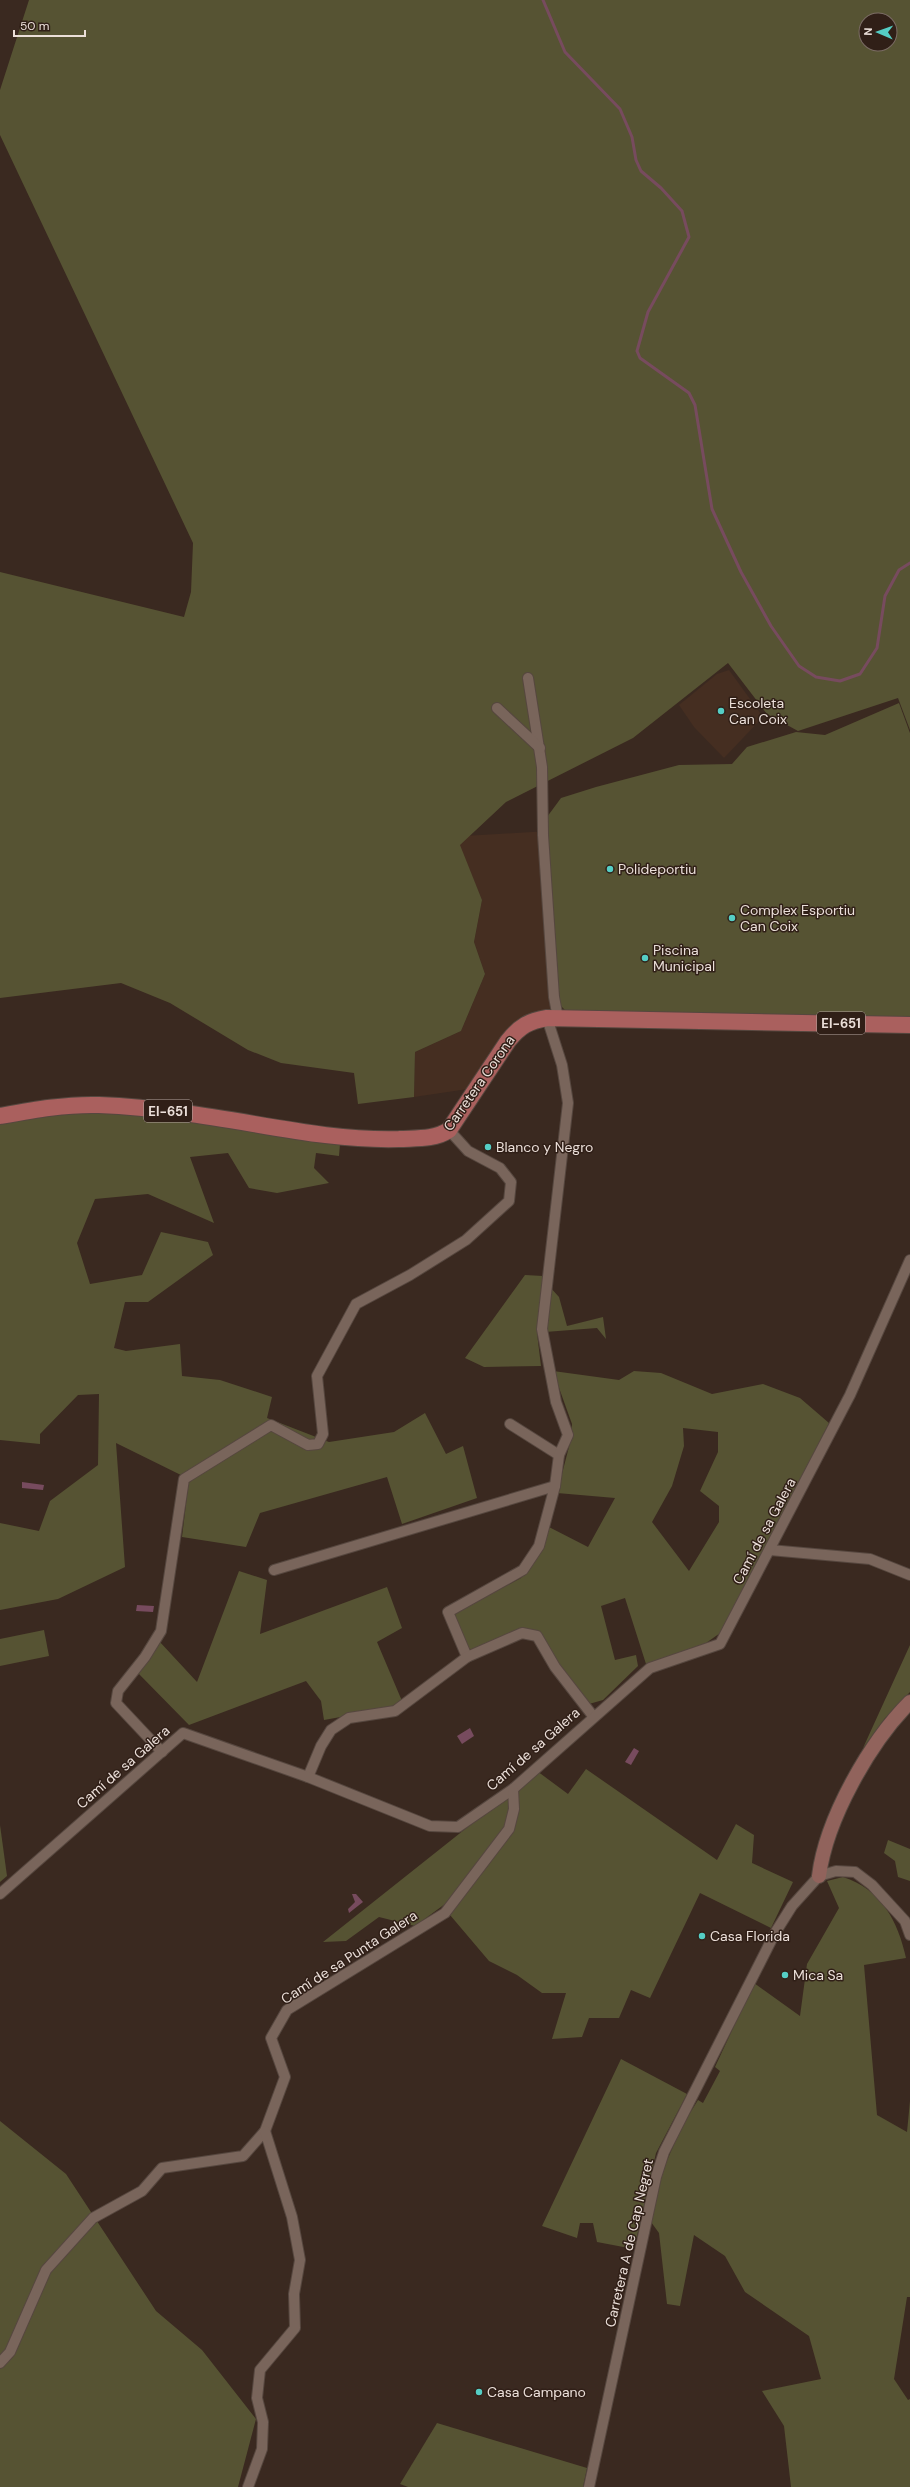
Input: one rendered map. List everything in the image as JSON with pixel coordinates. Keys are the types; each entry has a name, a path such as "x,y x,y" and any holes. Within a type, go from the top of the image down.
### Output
{"main road":[{"name":"Carretera Corona","path":"0,1116 47,1107 99,1105 183,1113 295,1132 356,1139 425,1138 437,1136 449,1130 518,1028 530,1021 553,1018 910,1025"}],"street":[{"path":"467,1657 448,1612 523,1570 539,1546 555,1486 559,1455 568,1435 556,1402 542,1329 568,1103 553,1018 554,997 543,835 544,805 540,748 528,678"},
{"path":"497,708 540,748"},
{"path":"162,1752 116,1703 118,1691 145,1656 161,1631 184,1479 271,1426 308,1445 318,1444 323,1434 317,1376 327,1353 356,1304 410,1276 466,1240 509,1201 511,1182 500,1168 468,1151 449,1130"},
{"name":"Camí de sa Galera","path":"0,1894 183,1733 308,1777 430,1826 458,1827 513,1789 593,1716 650,1668 720,1644 850,1395 910,1260"},
{"path":"510,1424 559,1455"},
{"path":"274,1570 555,1486"},
{"path":"770,1550 870,1558 910,1575"},
{"path":"308,1777 321,1746 331,1730 349,1718 395,1711 467,1657 522,1633 536,1636 554,1667 593,1716"},
{"path":"910,1702 882,1734 860,1766 822,1853 819,1876 836,1872 855,1872 872,1885 905,1921 910,1935"},
{"name":"Camí de sa Punta Galera","path":"0,2363 10,2352 46,2270 93,2218 142,2191 162,2168 243,2156 264,2130 285,2077 271,2038 287,2010 445,1913 509,1829 514,1809 513,1789"},
{"name":"Carretera A de Cap Negret","path":"589,2487 656,2177 664,2152 775,1933 792,1906 819,1876"},
{"path":"248,2487 262,2449 263,2422 257,2398 260,2370 295,2328 294,2294 300,2260 292,2217 264,2130"}],"shaded area":[{"path":"29,0 910,0 910,730 898,698 798,731 767,714 728,663 633,738 506,802 460,845 482,900 474,942 485,974 461,1031 415,1052 414,1097 358,1104 354,1073 281,1063 248,1050 170,1003 121,983 0,998 0,572 184,617 191,592 193,543 0,135 0,90"},
{"name":"Escoleta Can Coix","path":"729,670 763,717 724,758 694,727 679,705 717,674"},
{"name":"Complex Esportiu Can Coix","path":"899,703 910,733 910,1018 566,1011 560,1005 547,817 561,798 679,765 732,764 747,747 796,732 825,735"},
{"path":"548,831 560,1005 556,1026 536,1029 515,1040 488,1086 414,1097 415,1052 461,1031 485,974 474,942 482,900 459,845 464,836"},
{"path":"97,1109 181,1116 340,1144 339,1156 316,1153 314,1168 329,1183 277,1193 249,1188 228,1153 190,1157 214,1223 148,1194 95,1199 77,1243 90,1284 142,1275 161,1232 208,1242 213,1255 148,1302 125,1302 114,1348 126,1351 180,1344 182,1376 220,1380 272,1397 267,1418 329,1442 394,1432 425,1413 446,1454 463,1446 477,1498 402,1524 387,1477 260,1513 246,1547 182,1537 189,1479 116,1443 125,1567 58,1599 0,1610 0,1523 39,1531 50,1501 98,1465 99,1394 78,1395 40,1434 40,1444 0,1440 0,1120"},
{"path":"525,1275 543,1276 537,1333 541,1366 484,1367 465,1358"},
{"path":"549,1286 559,1297 567,1326 603,1317 606,1339 597,1328 545,1332"},
{"path":"553,1371 619,1380 634,1371 661,1373 712,1394 763,1384 800,1398 829,1423 723,1631 706,1643 646,1664 625,1598 601,1606 615,1660 636,1655 638,1666 603,1700 589,1704 558,1667 537,1634 471,1651 465,1648 454,1618 455,1613 521,1578 536,1559 547,1526 588,1547 615,1498 557,1493 570,1443 572,1424","holes":["683,1428 718,1432 718,1452 700,1491 719,1506 719,1522 689,1571 652,1522 672,1486 684,1446"]},
{"path":"22,1482 44,1485 43,1490 22,1488"},
{"path":"239,1571 267,1580 260,1634 387,1587 402,1628 377,1642 402,1701 396,1707 324,1720 321,1701 306,1681 189,1725 137,1672 159,1641 197,1682"},
{"path":"137,1605 154,1606 153,1612 136,1611"},
{"path":"44,1630 49,1656 0,1666 0,1639"},
{"path":"910,1645 910,1692 885,1718 863,1748"},
{"path":"470,1728 474,1736 462,1744 457,1736"},
{"path":"634,1748 639,1751 631,1765 625,1762"},
{"path":"586,1769 717,1860 736,1824 754,1835 752,1863 793,1882 771,1928 700,1893 650,1998 631,1990 619,2018 589,2018 582,2037 552,2039 566,1993 542,1993 517,1975 489,1961 450,1915 512,1834 518,1815 516,1788 537,1771 568,1794"},
{"path":"508,1795 509,1810 505,1827 445,1904 415,1926 379,1917 346,1941 323,1942"},
{"path":"0,1825 7,1876 0,1882"},
{"path":"888,1840 910,1849 910,1881 898,1877 895,1861 884,1853"},
{"path":"843,1877 856,1882 868,1890 878,1898 886,1908 898,1931 906,1958 864,1965 877,2115 907,2132 910,2101 910,2297 907,2297 894,2379 908,2400 910,2399 910,2487 791,2487 784,2426 762,2391 821,2379 809,2336 745,2292 725,2256 694,2235 680,2306 667,2304 659,2233 651,2222 662,2172 682,2126 698,2100 703,2103 720,2071 715,2067 754,1983 800,2016 807,1964 839,1908 827,1881"},
{"path":"352,1894 356,1894 363,1902 349,1913 348,1909 355,1902"},
{"path":"621,2059 687,2094 656,2153 634,2249 597,2242 593,2223 580,2223 577,2238 542,2226"},
{"path":"0,2121 66,2174 156,2311 202,2350 256,2419 238,2487 0,2487"},
{"path":"437,2423 587,2468 583,2487 408,2487 400,2484"}],"waterway":[{"path":"543,0 565,52 620,109 632,137 636,160 641,171 661,188 682,211 689,237 648,312 637,351 640,358 689,393 695,405 712,509 741,572 771,626 799,666 816,677 840,681 860,674 877,648 885,596 899,570 910,563"}],"place":[{"name":"Escoleta Can Coix","path":"721,711"},
{"name":"Polideportiu","path":"610,869"},
{"name":"Complex Esportiu Can Coix","path":"732,918"},
{"name":"Piscina Municipal","path":"645,958"},
{"name":"Blanco y Negro","path":"488,1147"},
{"name":"Casa Florida","path":"702,1936"},
{"name":"Mica Sa","path":"785,1975"},
{"name":"Casa Campano","path":"479,2392"}]}
